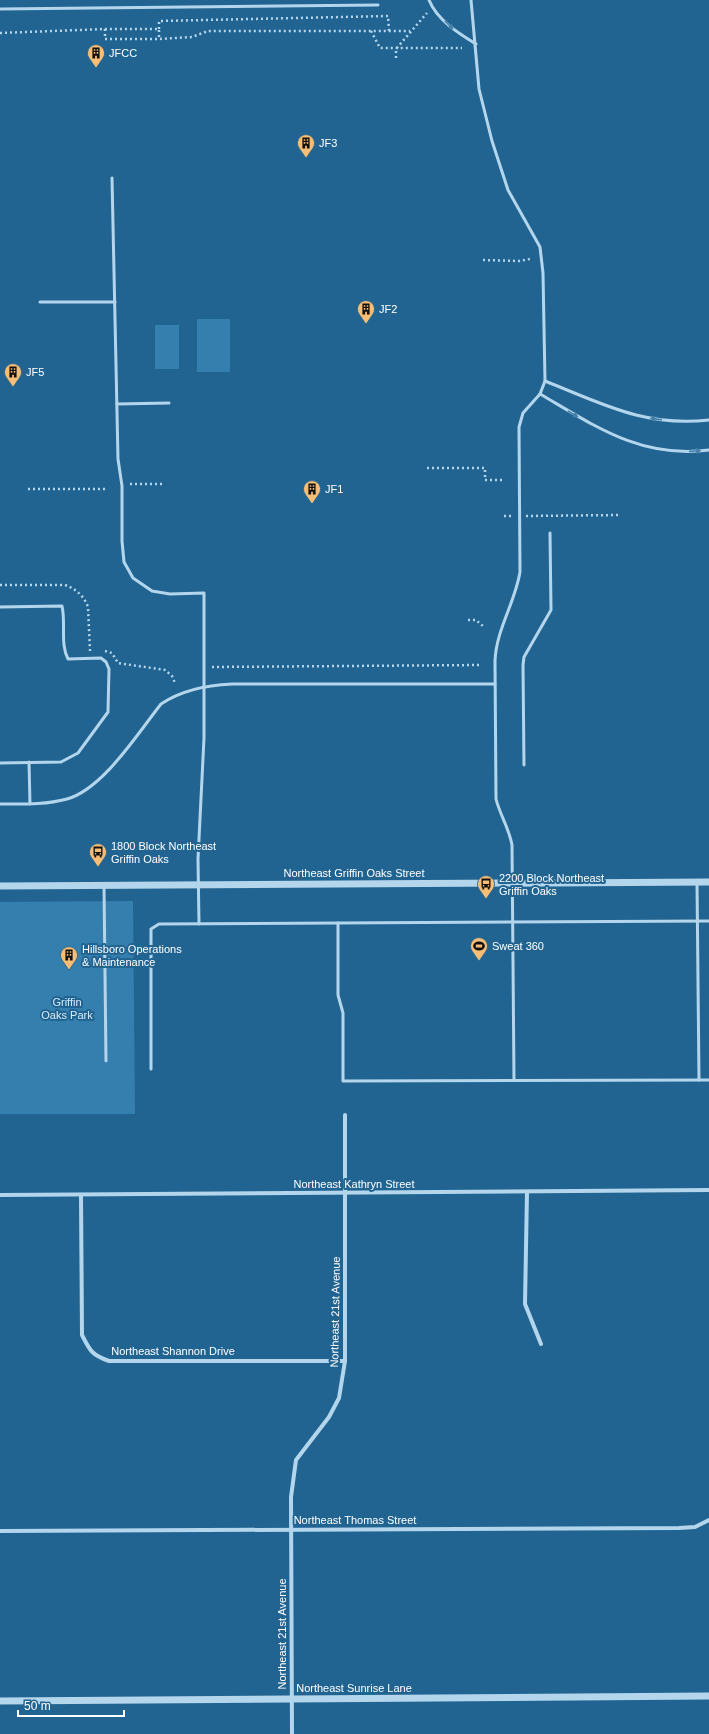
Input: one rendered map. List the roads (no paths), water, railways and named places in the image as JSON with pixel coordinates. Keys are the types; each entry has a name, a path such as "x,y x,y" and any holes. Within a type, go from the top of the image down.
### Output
{"street":[{"name":"Northeast Griffin Oaks Street","path":"0,886 709,882"},
{"name":"Northeast 21st Avenue","path":"292,1734 291,1497 296,1460 329,1417 339,1398 345,1361 345,1116"},
{"name":"Northeast Kathryn Street","path":"0,1195 709,1190"},
{"path":"527,1192 525,1304 540,1344"},
{"name":"Northeast Shannon Drive","path":"81,1195 82,1336 90,1351 98,1357 109,1361 345,1361"},
{"name":"Northeast Thomas Street","path":"0,1531 679,1528 695,1527 709,1520"},
{"name":"Northeast Sunrise Lane","path":"0,1701 709,1696"}],"lane":[{"path":"429,0 432,8 455,32 476,44"},
{"path":"471,0 479,89 492,141 508,190 540,247 545,326 546,381 540,394 523,413 519,427 520,572 517,589 497,640 495,650 496,799 512,845 514,922 514,1080"},
{"path":"0,9 378,5"},
{"path":"112,178 118,459 122,486 122,541 124,562 133,578 152,591 170,594 204,593 204,738 198,859 199,924"},
{"path":"40,302 115,302"},
{"path":"546,381 619,411 640,417 675,421 709,420"},
{"path":"540,394 592,425 614,436 652,449 685,452 709,450"},
{"path":"117,404 169,403"},
{"path":"524,765 523,665 524,657 551,610 550,533"},
{"path":"0,607 62,606 64,615 64,652 68,659 101,658 106,662 109,669 108,712 78,753 61,762 0,763"},
{"path":"0,804 51,802 68,798 91,786 109,769 161,704 172,697 204,687 232,684 495,684"},
{"path":"29,762 30,804"},
{"path":"697,882 699,1080"},
{"path":"104,885 106,1061"},
{"path":"151,1069 151,929 159,924 709,921"},
{"path":"338,923 338,996 343,1013 343,1081 709,1080"}],"place":[{"name":"JFCC","path":"96,68"},
{"name":"JF3","path":"306,158"},
{"name":"JF2","path":"366,324"},
{"name":"JF5","path":"13,387"},
{"name":"JF1","path":"312,504"},
{"name":"1800 Block Northeast Griffin Oaks","path":"98,867"},
{"name":"2200 Block Northeast Griffin Oaks","path":"486,899"},
{"name":"Sweat 360","path":"479,961"},
{"name":"Hillsboro Operations & Maintenance","path":"69,970"}],"park label":[{"name":"Griffin Oaks Park","path":"67,1008"}]}
